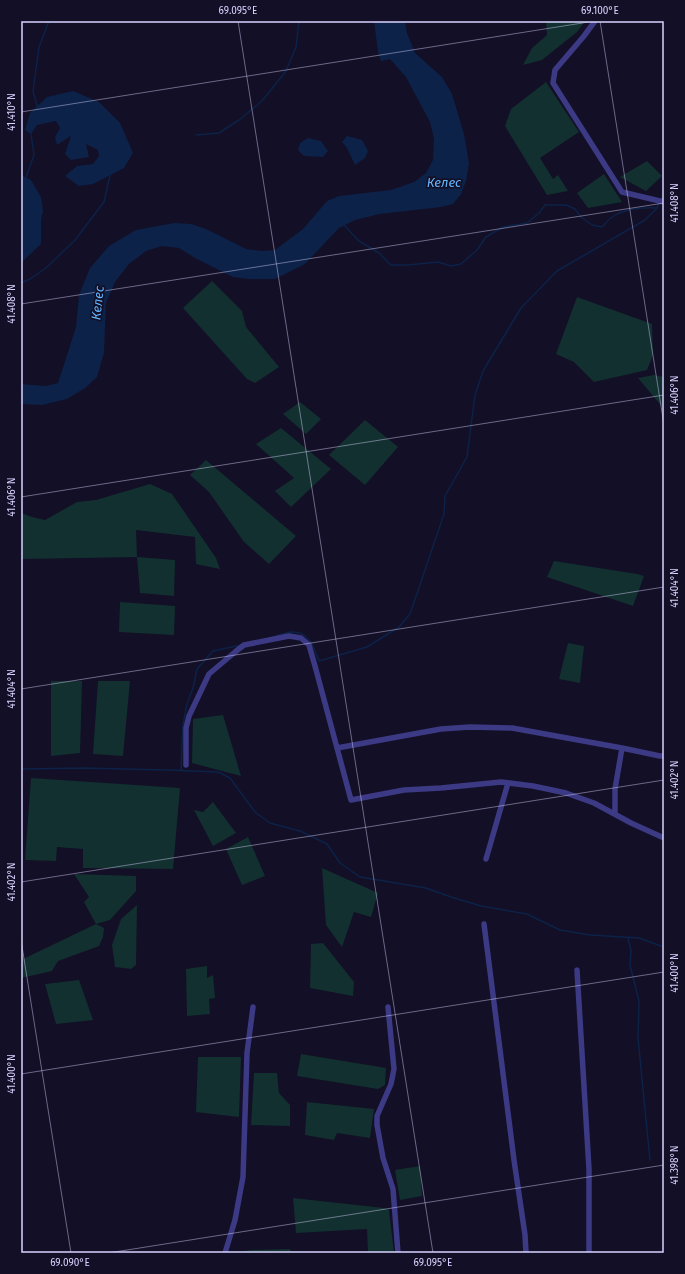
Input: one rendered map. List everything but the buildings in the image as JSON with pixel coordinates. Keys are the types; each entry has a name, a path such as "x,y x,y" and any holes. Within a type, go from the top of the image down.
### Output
{"street":[{"path":"595,21 555,70 553,83 622,192 664,202"},
{"path":"186,765 186,728 189,716 209,674 244,645 289,636 301,638 309,645 351,800 404,790 501,782 533,786 566,793 594,803 631,824 664,838"},
{"path":"337,748 441,729 470,727 512,728 664,756"},
{"path":"615,814 615,789 622,748"},
{"path":"486,859 508,783"},
{"path":"484,924 525,1235 526,1253"},
{"path":"577,970 589,1169 589,1253"},
{"path":"225,1253 235,1220 243,1177 247,1053 253,1007"},
{"path":"388,1007 394,1069 391,1084 377,1116 377,1125 383,1158 393,1189 398,1253"}],"green space":[{"path":"546,21 585,21 577,32 542,60 523,65 532,48 547,35"},
{"path":"546,82 579,132 540,158 553,179 558,175 568,191 547,195 505,126 511,109"},
{"path":"647,161 662,176 646,191 620,177"},
{"path":"604,174 622,202 588,208 577,193"},
{"path":"212,281 242,311 246,327 279,367 255,383 247,379 183,308"},
{"path":"577,297 652,324 653,355 647,370 594,382 574,362 556,354"},
{"path":"654,375 664,377 664,409 638,378"},
{"path":"300,402 321,419 306,434 283,414"},
{"path":"365,420 398,447 365,485 329,455"},
{"path":"281,428 331,469 291,507 275,491 294,478 256,444"},
{"path":"206,460 296,536 269,564 244,542 209,492 190,475"},
{"path":"150,484 172,494 216,558 220,569 196,564 195,537 136,530 137,557 21,559 21,513 45,520 77,502 96,500"},
{"path":"137,557 175,560 174,596 140,593"},
{"path":"554,561 644,576 633,606 547,577"},
{"path":"120,602 175,606 174,635 119,632"},
{"path":"568,643 584,646 580,683 559,679"},
{"path":"51,681 82,681 80,753 51,756"},
{"path":"98,681 130,681 123,756 93,754"},
{"path":"223,715 241,776 192,763 193,719"},
{"path":"31,778 180,788 173,869 83,868 83,849 57,847 56,861 25,860"},
{"path":"213,802 236,833 213,846 194,810 203,812"},
{"path":"248,837 265,876 242,885 226,849"},
{"path":"322,868 378,893 371,917 354,912 342,947 326,925"},
{"path":"74,874 136,876 136,891 110,920 96,924 84,902 89,897"},
{"path":"137,905 136,965 131,969 115,967 112,945 121,919"},
{"path":"96,924 104,928 103,937 99,946 58,961 52,971 21,978 21,960"},
{"path":"323,943 354,982 353,996 310,988 311,944"},
{"path":"207,966 207,978 213,975 215,998 209,999 210,1014 187,1016 186,969"},
{"path":"79,980 93,1020 56,1024 45,984"},
{"path":"301,1054 386,1068 385,1085 378,1089 297,1076"},
{"path":"198,1057 241,1057 239,1117 196,1112"},
{"path":"254,1073 277,1073 279,1093 290,1105 290,1126 251,1125"},
{"path":"307,1102 374,1109 370,1138 337,1133 334,1140 305,1135"},
{"path":"420,1166 422,1196 400,1200 395,1170"},
{"path":"293,1198 384,1208 389,1210 394,1253 368,1253 367,1229 296,1233"},
{"path":"290,1249 291,1253 231,1253 251,1250"}],"water":[{"name":"Келес","path":"374,21 405,21 407,33 415,53 442,77 452,94 464,134 469,163 466,181 461,194 453,204 441,207 380,214 355,220 339,228 305,264 275,279 248,279 233,277 195,258 179,248 162,246 146,251 129,264 115,282 106,303 104,353 97,377 85,388 67,399 42,405 21,404 21,384 46,386 58,383 76,327 79,295 90,268 109,246 136,230 174,223 191,224 206,229 246,249 262,251 275,250 303,229 327,201 339,196 391,190 414,182 426,173 433,160 434,139 430,122 406,77 390,59 381,61 378,52"},
{"path":"73,91 99,102 120,123 133,153 124,168 93,184 79,186 65,176 77,166 93,164 99,156 98,150 86,144 89,157 71,160 65,154 71,136 57,145 55,137 60,128 56,121 37,125 31,134 25,130 30,113 47,97"},
{"path":"347,136 362,140 368,151 365,158 355,165 347,148 342,142"},
{"path":"308,138 321,141 328,151 323,157 304,156 298,150 300,143"},
{"path":"21,175 31,180 41,197 43,211 41,220 41,244 21,263 21,227 23,224 21,220"}],"waterway":[{"path":"37,106 33,91 39,47 49,21"},
{"path":"196,135 219,133 239,120 262,101 286,71 296,47 299,21"},
{"path":"26,177 34,155 31,134"},
{"path":"21,283 30,279 46,268 75,240 104,202 110,175"},
{"path":"661,200 664,193"},
{"path":"276,636 292,632 304,635 311,642 319,661 367,647 399,627 410,614 444,514 445,496 467,457 475,395 483,371 521,308 557,271 645,220 657,208 659,203"},
{"path":"343,224 359,241 379,253 391,265 438,262 451,266 461,264 477,250 486,237 503,227 527,223 539,213 545,205 566,205 575,209 581,217 592,225 602,227 610,219 621,212 639,208 657,208"},
{"path":"181,770 183,725 187,704 193,688 197,669 213,651 241,645"},
{"path":"21,769 84,768 218,772 230,778 255,812 270,823 300,831 327,844 340,863 360,877 426,888 481,906 527,914 560,930 590,935 639,938 664,947"},
{"path":"628,938 631,950 630,965 639,1001 638,1038 650,1160"}]}
